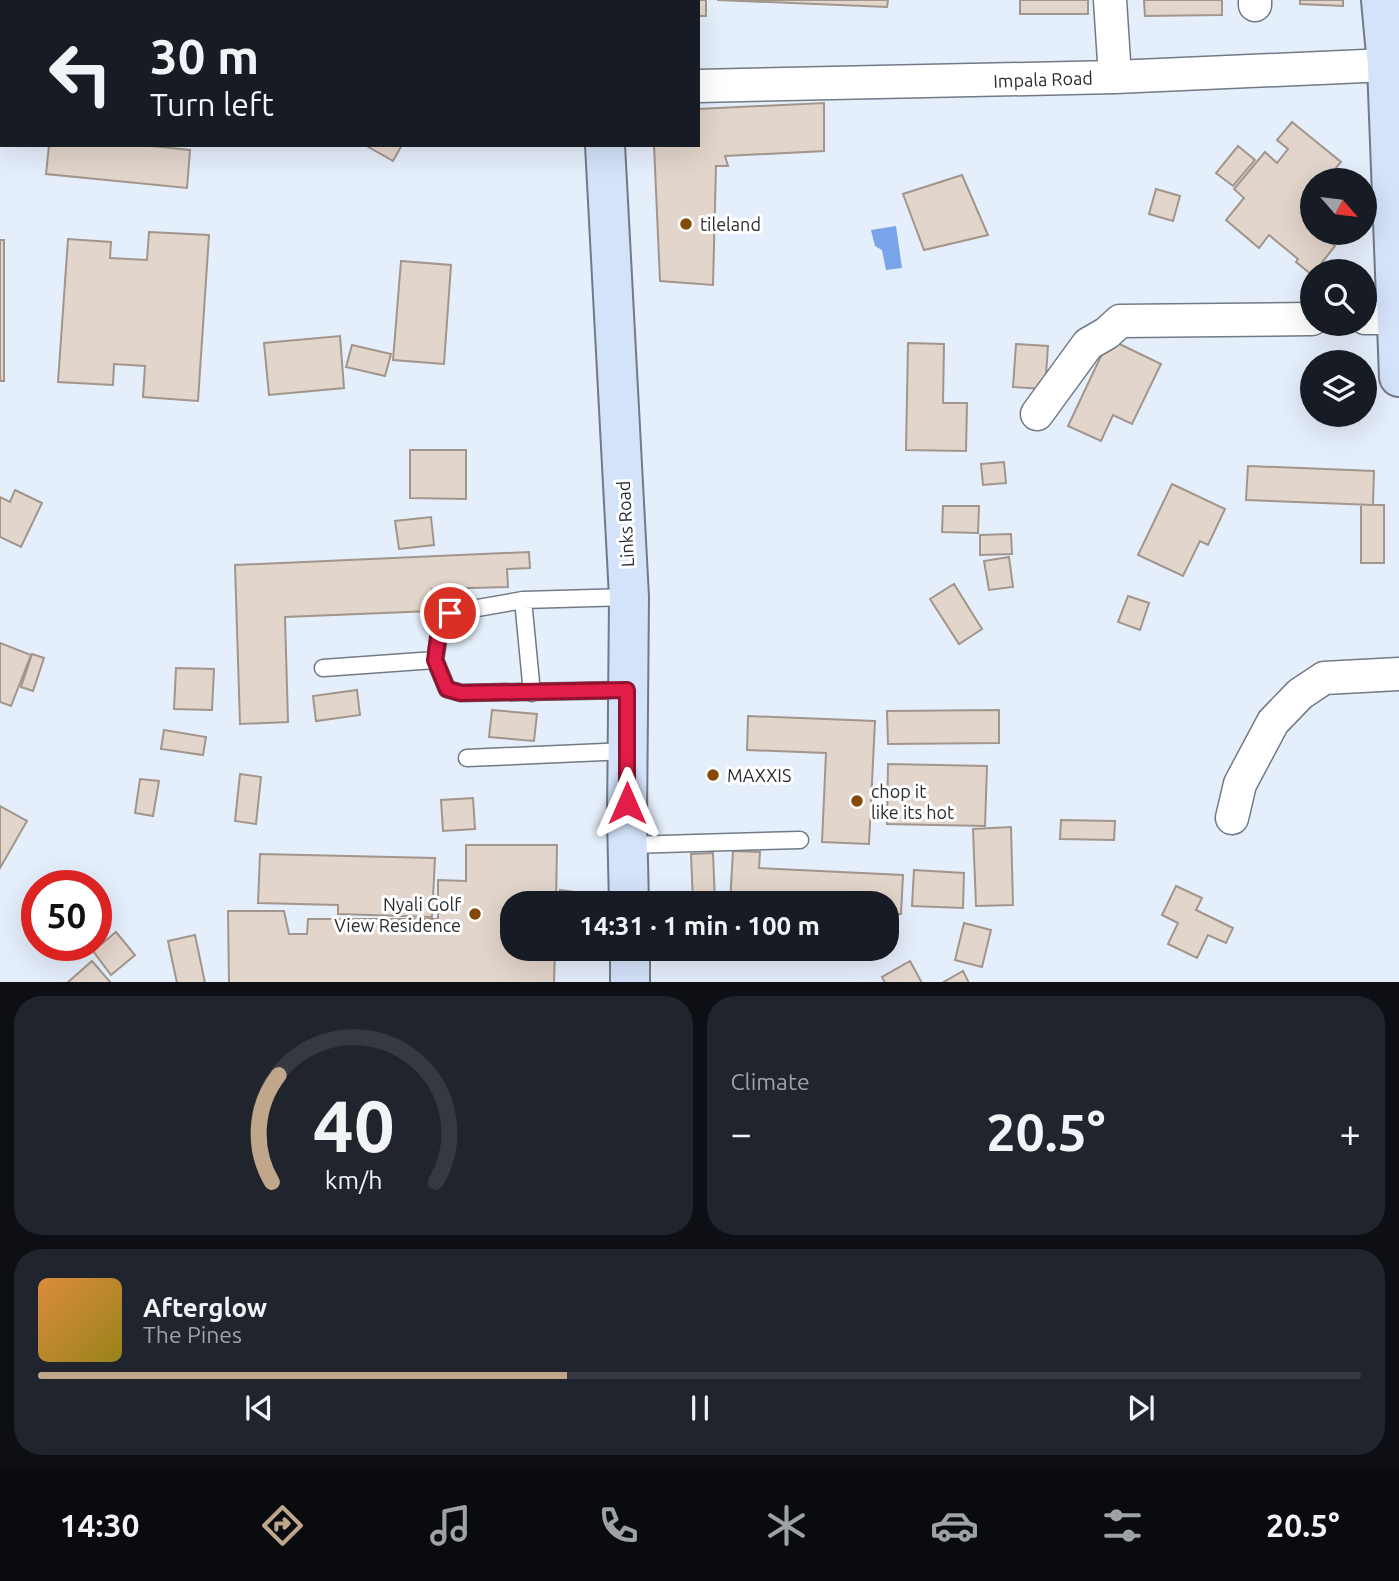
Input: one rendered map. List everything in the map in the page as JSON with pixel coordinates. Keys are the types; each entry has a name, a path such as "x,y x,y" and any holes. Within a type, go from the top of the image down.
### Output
{"main road":[{"path":"1381,0 1387,65 1380,318 1399,377"},
{"name":"Links Road","path":"605,147 629,597 629,891"},
{"path":"630,961 630,982"}],"street":[{"path":"1110,0 1115,77"},
{"name":"Impala Road","path":"700,86 1115,77 1387,65"},
{"path":"1037,414 1088,344 1107,333 1120,321 1300,319"},
{"path":"1232,818 1240,784 1273,722 1300,694 1324,678 1399,674"}],"lane":[{"path":"627,690 461,693 447,689 435,660 440,623 450,613 523,600 629,597"},
{"path":"523,600 531,693"},
{"path":"323,668 435,660"},
{"path":"467,758 627,751"},
{"path":"628,845 800,840"}],"water":[{"path":"896,226 902,268 886,270 882,250 875,246 871,230"}],"building":[{"path":"700,0 706,0 706,16 700,16"},
{"path":"717,0 888,0 887,7"},
{"path":"1020,0 1088,0 1088,14 1020,14"},
{"path":"1144,0 1222,0 1222,15 1145,16"},
{"path":"1300,0 1343,0 1343,6 1300,4"},
{"name":"tileland","path":"824,103 824,151 725,156 728,166 716,166 713,285 660,281 654,147 700,147 700,109"},
{"path":"1292,122 1341,162 1336,168 1300,168 1300,245 1334,245 1325,259 1300,259 1300,265 1296,262 1298,259 1269,235 1259,248 1226,220 1244,198 1234,189 1265,152 1277,163 1288,149 1277,140"},
{"path":"1238,146 1255,160 1233,186 1216,173"},
{"path":"49,147 161,147 190,150 187,188 46,174"},
{"path":"368,147 401,147 393,161"},
{"path":"962,175 988,235 924,250 903,194"},
{"path":"1156,189 1180,196 1173,221 1149,214"},
{"path":"149,232 209,235 198,401 143,397 145,366 114,364 113,385 58,382 68,239 111,242 110,258 147,260"},
{"path":"0,240 4,240 4,381 0,381"},
{"path":"401,261 451,265 444,364 393,360"},
{"path":"340,336 344,388 269,395 264,343"},
{"path":"1109,339 1161,364 1132,424 1113,415 1101,441 1068,426"},
{"path":"908,343 944,344 943,403 967,403 966,451 906,450"},
{"path":"1016,344 1048,346 1045,389 1013,387"},
{"path":"352,345 391,354 385,376 346,367"},
{"path":"410,450 466,450 466,499 410,498"},
{"path":"1004,462 1006,483 983,485 981,464"},
{"path":"1248,466 1374,471 1373,505 1246,500"},
{"path":"1172,484 1225,509 1208,545 1200,541 1183,576 1138,555"},
{"path":"15,490 42,503 21,547 0,537 0,497 10,502"},
{"path":"1361,505 1384,505 1384,563 1361,563"},
{"path":"943,506 979,506 978,533 942,532"},
{"path":"431,517 434,545 399,549 395,521"},
{"path":"1011,534 1012,554 980,555 980,535"},
{"path":"529,552 530,568 507,569 508,587 432,589 432,611 285,617 288,722 240,724 235,565"},
{"path":"1009,557 1013,587 989,590 984,561"},
{"path":"954,584 982,629 959,644 930,599"},
{"path":"1128,596 1149,603 1140,630 1118,622"},
{"path":"0,643 31,655 11,706 0,702"},
{"path":"32,654 44,658 33,691 21,687"},
{"path":"176,668 214,669 212,710 174,709"},
{"path":"357,690 360,715 316,721 313,696"},
{"path":"492,710 537,714 534,741 489,737"},
{"path":"999,710 999,743 888,744 887,711"},
{"path":"748,716 875,721 869,844 822,842 826,753 747,750"},
{"path":"164,730 206,737 203,755 161,749"},
{"path":"888,764 987,766 985,826 887,824"},
{"path":"240,774 261,777 256,824 235,821"},
{"path":"140,779 159,781 153,816 135,813"},
{"path":"473,798 475,829 443,831 441,800"},
{"path":"0,806 27,821 0,868"},
{"path":"1061,820 1115,821 1114,840 1060,839"},
{"path":"1011,827 1013,905 976,906 973,829"},
{"name":"Nyali Golf View Residence","path":"466,845 557,845 556,891 500,891 500,961 555,961 554,982 229,982 228,911 284,911 289,934 307,934 308,919 438,919 438,880 466,881"},
{"path":"733,851 760,852 759,868 903,875 901,914 899,891 731,891"},
{"path":"713,853 715,891 693,891 691,854"},
{"path":"260,854 435,858 432,917 338,914 338,905 258,903"},
{"path":"914,870 964,873 963,908 912,906"},
{"path":"1176,886 1202,898 1196,910 1233,928 1226,943 1208,935 1197,958 1168,944 1178,923 1162,915"},
{"path":"964,923 991,930 982,967 955,960"},
{"path":"116,932 135,955 111,975 100,961 112,961 112,935"},
{"path":"195,935 205,982 177,982 168,941"},
{"path":"92,961 110,982 68,982"},
{"path":"910,961 921,982 884,982 882,977"},
{"path":"963,971 968,982 944,982"}],"place":[{"name":"tileland","path":"686,224"},
{"name":"MAXXIS","path":"713,775"},
{"name":"chop it like its hot","path":"857,801"},
{"name":"Nyali Golf View Residence","path":"475,914"}],"route":[{"path":"450,613 440,623 435,660 447,689 461,693 627,690 627,803"}]}
